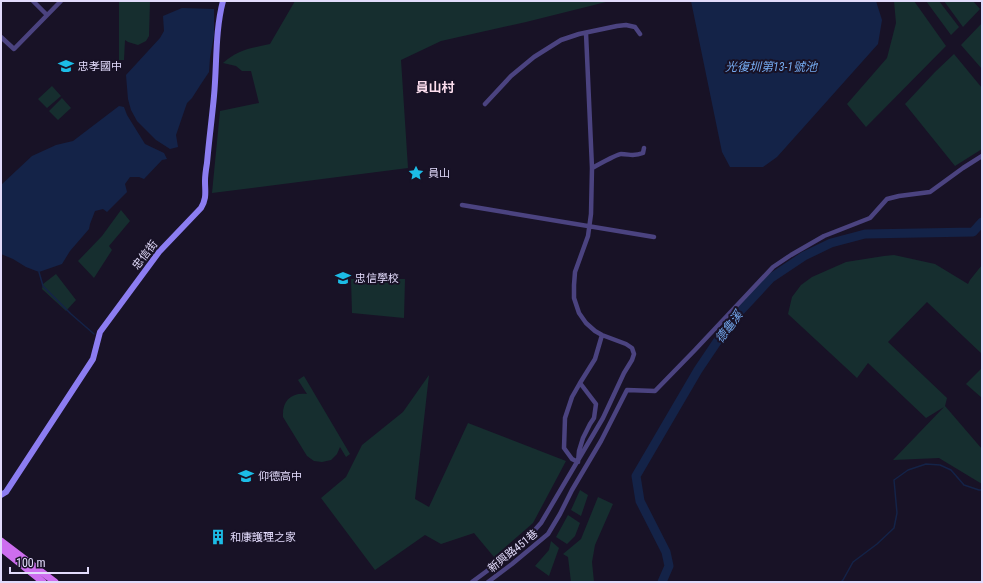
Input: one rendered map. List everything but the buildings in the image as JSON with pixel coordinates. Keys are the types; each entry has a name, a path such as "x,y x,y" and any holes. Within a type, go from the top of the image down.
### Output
{"main road":[{"path":"1,541 55,582"},
{"path":"1,548 40,581"}],"street":[{"path":"33,1 47,15"},
{"path":"1,36 14,49 61,1"},
{"name":"忠信街","path":"1,495 6,492 93,359 100,332 159,252 204,203 218,37 221,8 224,1"},
{"path":"485,104 511,76 534,57 561,40 586,32 626,25 635,26 640,34"},
{"path":"472,582 514,551 541,523 603,418 634,354 632,348 626,344 602,335 586,323 576,305 574,298 575,272 588,236 591,214 592,168 586,32"},
{"path":"592,168 620,154 637,156 642,153 644,148"},
{"name":"新興路451巷","path":"488,582 548,534 628,390 655,392 773,267 791,255 824,236 870,218 887,199 930,192 982,156"},
{"path":"462,206 654,237"},
{"path":"578,462 572,459 564,448 565,418 572,397 595,359 602,335"},
{"path":"578,462 579,450 583,438 594,418 596,404 580,383"}],"green space":[{"path":"119,1 150,1 149,36 146,41 138,45 125,40 124,60 119,60"},
{"path":"295,1 610,1 441,41 401,60 408,168 212,193 220,111 259,103 251,71 242,71 236,66 223,63 239,52 270,44"},
{"path":"894,1 914,1 946,46 866,127 847,104 887,58 896,23"},
{"path":"926,1 939,1 959,27 951,35"},
{"path":"944,1 973,1 980,9 963,27"},
{"path":"982,23 982,69 961,45"},
{"path":"954,54 982,88 982,149 955,166 905,104"},
{"path":"52,86 61,96 47,108 38,99"},
{"path":"62,98 71,108 58,120 49,111"},
{"path":"121,210 130,221 109,246 112,250 94,278 78,261 102,236"},
{"path":"894,255 935,264 968,284 982,265 982,354 927,302 888,342 947,398 945,406 982,449 982,484 939,458 893,460 944,407 926,418 868,363 857,378 788,314 792,297 801,285 812,277 846,262"},
{"path":"56,274 76,300 66,311 42,289 43,284"},
{"path":"351,279 405,279 404,318 352,313"},
{"path":"982,368 982,398 966,384"},
{"path":"429,375 415,499 429,507 468,423 566,461 533,523 494,557 474,533 441,544 425,535 375,570 321,498 346,477 362,445 403,412"},
{"path":"304,376 350,454 346,457 340,447 337,454 331,460 322,462 314,461 307,456 283,417 284,406 292,396 296,394 307,394 298,380"},
{"path":"580,490 588,495 581,516 571,510"},
{"path":"598,497 613,504 595,545 592,562 594,582 571,582 568,557 563,554 581,539"},
{"path":"568,515 580,523 575,536 567,544 556,537"},
{"path":"551,541 559,548 549,576 535,566 549,550"}],"water":[{"name":"光復圳第13-1號池","path":"691,1 876,1 882,20 878,44 777,157 763,167 730,167 722,152"},
{"path":"182,8 214,9 214,35 209,72 187,103 176,135 178,147 170,149 156,140 137,121 131,110 128,99 126,75 160,38 164,31 163,16"},
{"path":"119,106 124,107 127,115 145,144 164,153 167,159 162,160 144,179 139,177 130,177 125,184 127,192 107,212 103,209 95,211 89,229 70,251 62,264 39,272 1,254 1,185 32,156 56,145 73,141"}],"waterway":[{"name":"德龜溪","path":"662,582 669,566 666,552 640,501 636,476 698,370 731,321 771,278 804,256 831,243 865,234 973,232 982,222"},
{"path":"39,272 43,286 94,334"},
{"path":"841,582 853,562 877,544 894,528 897,513 894,480 908,470 926,464 940,465 951,470 964,485 982,490"}],"place":[{"name":"忠孝國中","path":"66,66"},
{"name":"員山","path":"416,173"},
{"name":"忠信學校","path":"343,278"},
{"name":"仰德高中","path":"246,476"},
{"name":"和康護理之家","path":"218,537"}],"district":[{"name":"員山村","path":"435,87"}]}
